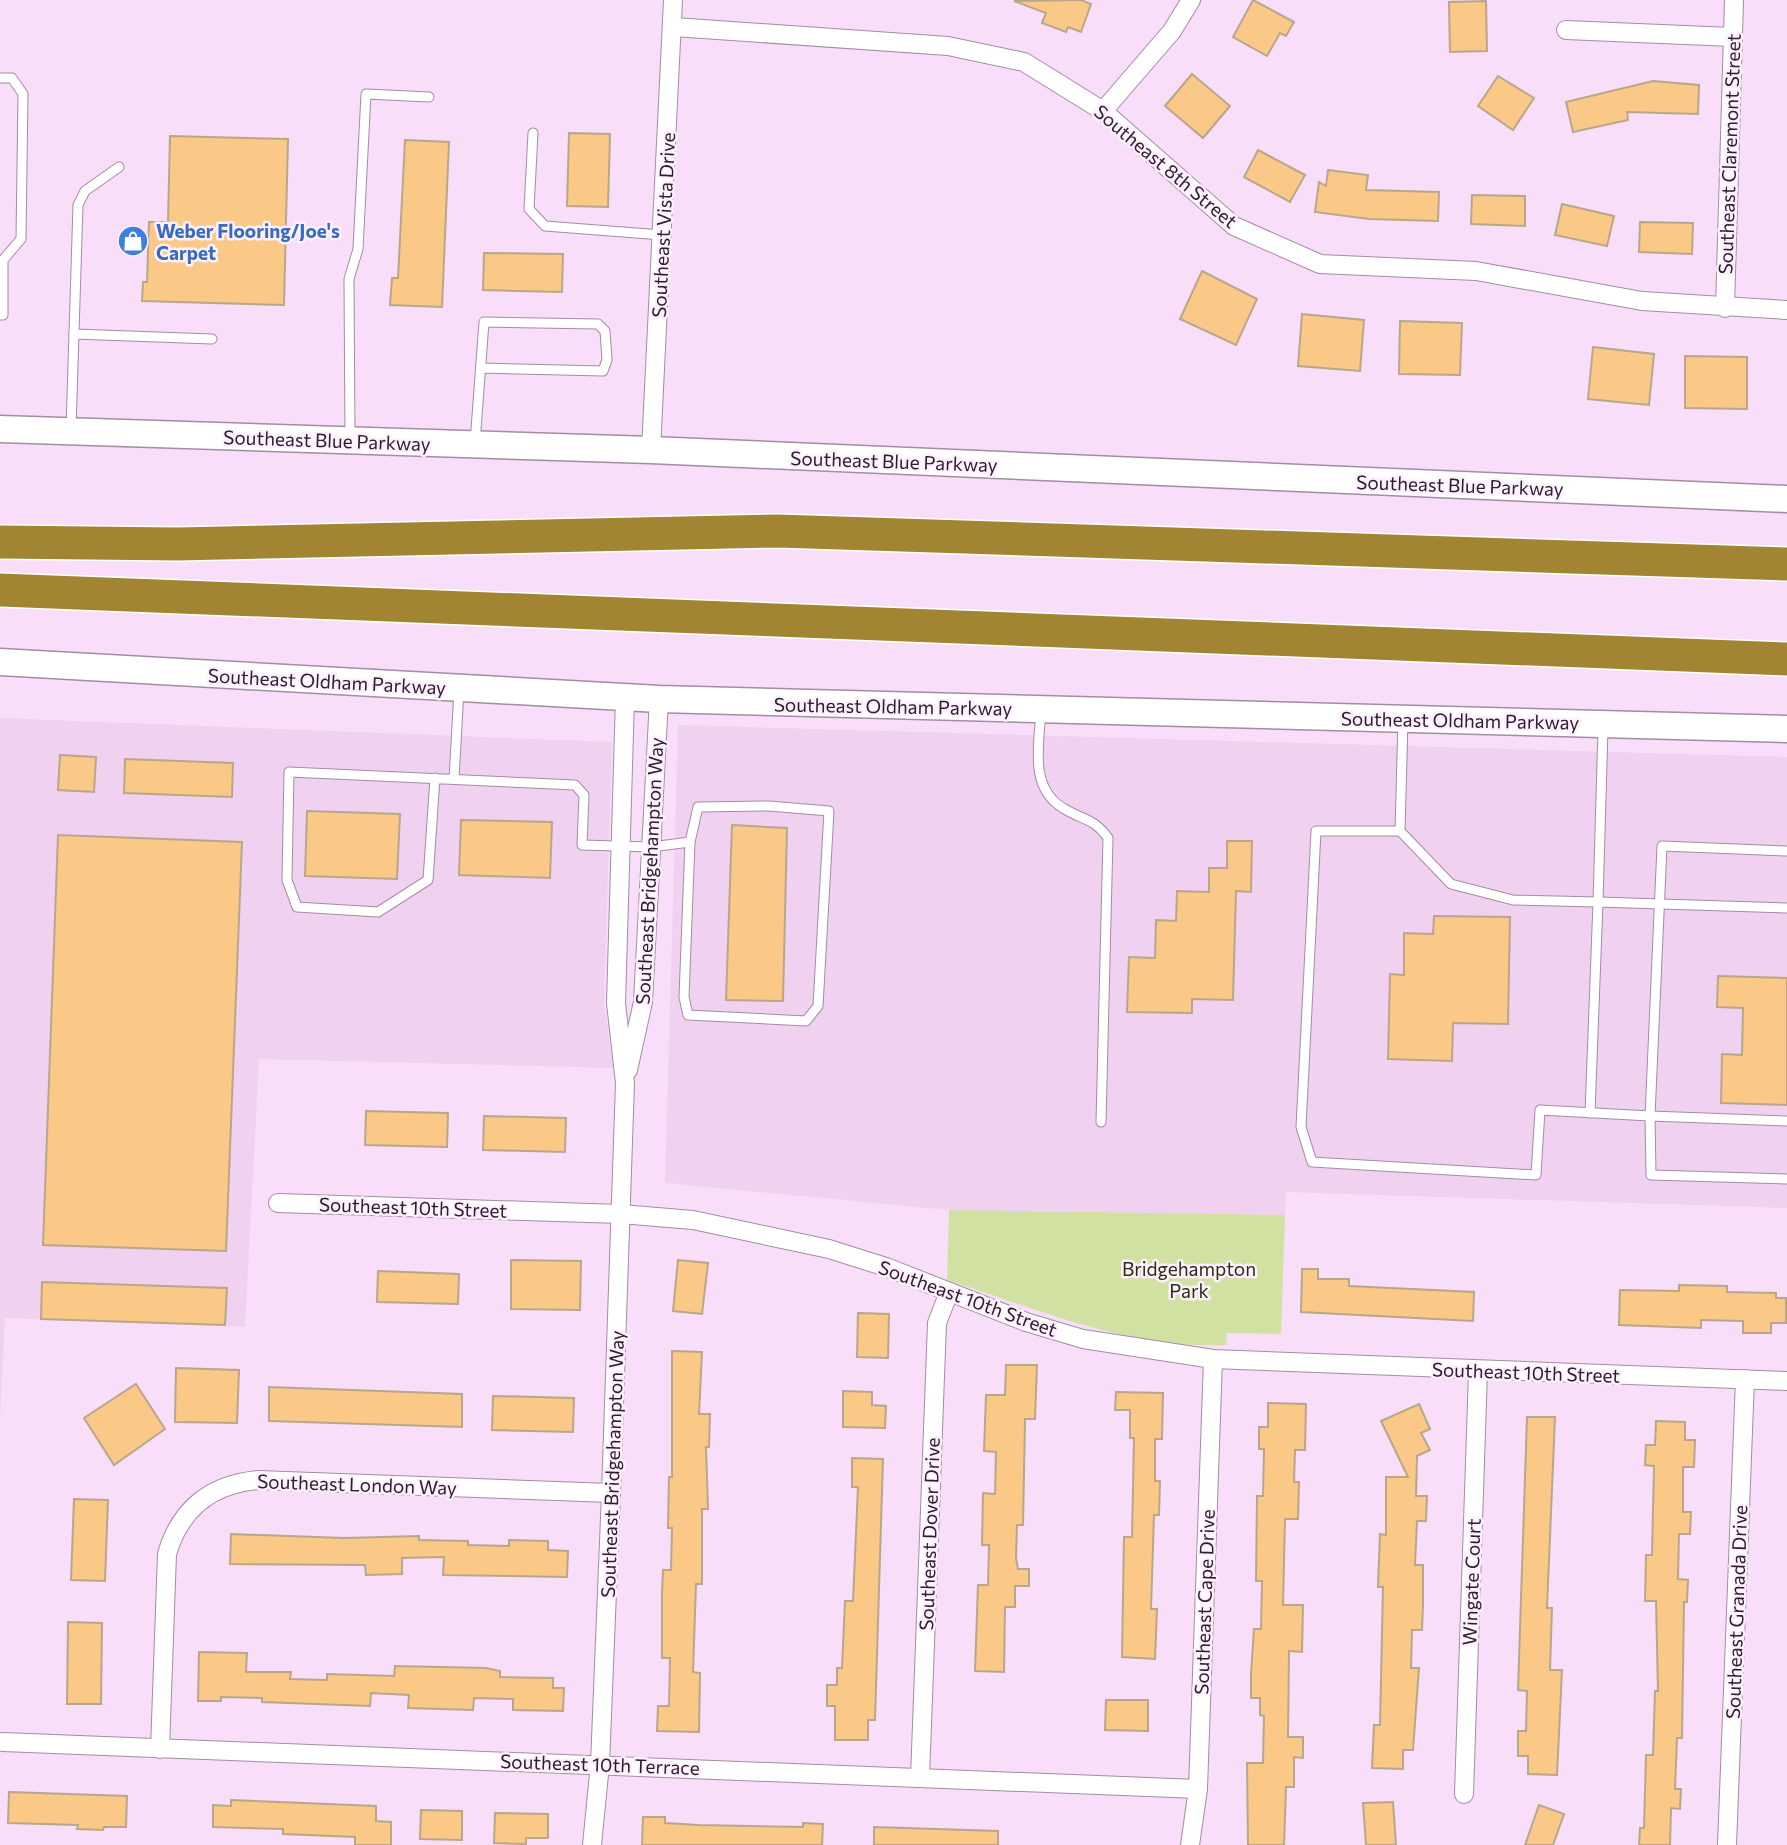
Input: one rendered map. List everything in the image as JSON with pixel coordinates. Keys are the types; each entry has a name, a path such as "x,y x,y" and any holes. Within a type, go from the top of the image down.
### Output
{"highway":[{"path":"0,542 260,543 562,533 778,531 1787,564"},
{"path":"0,590 1787,659"}],"street":[{"name":"Southeast Vista Drive","path":"651,450 674,27 673,0"},
{"path":"1103,111 1172,31 1191,0"},
{"name":"Southeast Claremont Street","path":"1725,308 1734,0"},
{"name":"Southeast 8th Street","path":"674,27 948,47 1024,62 1103,111 1234,226 1320,264 1476,271 1642,301 1787,310"},
{"path":"1566,30 1732,37"},
{"name":"Southeast Blue Parkway","path":"0,429 651,450 1787,499"},
{"name":"Southeast Oldham Parkway","path":"0,662 625,698 1787,729"},
{"name":"Southeast Bridgehampton Way","path":"592,1845 600,1764 625,1083 616,1003 625,698"},
{"name":"Southeast Bridgehampton Way","path":"625,1083 643,1002 659,699"},
{"name":"Southeast 10th Street","path":"278,1203 621,1214 693,1220 785,1237 886,1267 1026,1322 1083,1339 1213,1359 1787,1381"},
{"name":"Southeast Dover Drive","path":"920,1778 937,1323 949,1292"},
{"name":"Southeast Cape Drive","path":"1190,1845 1198,1789 1213,1359"},
{"name":"Wingate Court","path":"1465,1794 1478,1371"},
{"name":"Southeast Granada Drive","path":"1727,1845 1745,1379"},
{"name":"Southeast London Way","path":"160,1749 167,1555 173,1532 189,1508 212,1492 236,1482 258,1480 611,1493"},
{"name":"Southeast 10th Terrace","path":"2,1742 1198,1789"}],"lane":[{"path":"0,78 12,78 23,94 21,239 1,260 2,316 0,315"},
{"path":"349,441 348,279 358,250 366,94 429,97"},
{"path":"533,132 529,209 545,226 662,235"},
{"path":"71,431 79,205 85,191 119,167"},
{"path":"475,444 484,322 598,324 605,331 607,359 603,371 481,368"},
{"path":"74,334 212,339"},
{"path":"454,779 459,688"},
{"path":"1041,709 1038,766 1049,796 1063,808 1099,825 1108,838 1101,1122"},
{"path":"1403,719 1400,831 1451,884 1513,901 1787,908"},
{"path":"1590,1113 1603,724"},
{"path":"435,778 428,880 378,912 297,907 287,880 289,772 435,778 575,785 584,795 582,845 651,847 690,842"},
{"path":"769,806 829,811 818,1006 806,1021 688,1016 684,997 690,842 698,807 769,806"},
{"path":"1400,831 1316,831 1301,1128 1312,1162 1536,1175 1540,1110 1787,1121"},
{"path":"1787,852 1662,846 1657,904 1650,1116 1651,1175 1787,1179"}],"shaded area":[{"path":"0,718 612,742 604,1005 614,1068 259,1059 245,1327 5,1318 0,1420"},
{"path":"678,725 1787,757 1787,1208 1286,1192 1285,1215 949,1210 665,1183"}],"green space":[{"name":"Bridgehampton Park","path":"949,1210 1285,1215 1281,1334 1227,1333 1226,1345 1154,1341 1084,1325 947,1280"}],"building":[{"path":"1081,0 1091,4 1081,32 1068,27 1066,32 1042,23 1046,13 1014,1"},
{"path":"1253,0 1294,22 1286,36 1280,33 1267,56 1233,37"},
{"path":"1486,1 1487,51 1450,52 1449,2"},
{"path":"1192,74 1230,106 1203,138 1165,106"},
{"path":"1498,76 1534,98 1513,130 1478,106"},
{"path":"1653,81 1699,85 1698,114 1627,112 1628,120 1573,132 1566,102"},
{"path":"569,133 610,134 608,207 567,206"},
{"path":"170,136 288,139 284,305 142,301 143,282 147,282 149,222 168,222"},
{"path":"405,140 449,142 442,307 390,305 392,278 398,278"},
{"path":"1258,150 1305,175 1290,202 1244,177"},
{"path":"1328,170 1368,175 1366,190 1439,192 1438,221 1369,219 1315,212 1319,182 1326,186"},
{"path":"1472,195 1525,196 1525,226 1471,224"},
{"path":"1562,204 1614,216 1607,246 1555,235"},
{"path":"1640,222 1693,223 1692,254 1639,252"},
{"path":"484,253 563,254 562,292 483,290"},
{"path":"1202,271 1257,299 1236,345 1180,319"},
{"path":"1302,314 1364,320 1360,371 1298,366"},
{"path":"1400,321 1462,323 1460,375 1399,374"},
{"path":"1593,347 1654,354 1649,405 1588,399"},
{"path":"1685,356 1747,357 1747,409 1685,408"},
{"path":"60,755 96,757 94,792 58,790"},
{"path":"125,759 233,763 232,797 124,793"},
{"path":"307,811 400,814 397,879 305,876"},
{"path":"461,820 552,822 550,878 459,875"},
{"path":"732,825 787,828 783,1001 726,1000"},
{"path":"58,835 242,842 226,1251 43,1245"},
{"path":"1227,841 1252,841 1251,892 1236,891 1233,1000 1192,999 1192,1013 1127,1012 1129,957 1155,958 1156,920 1176,921 1177,891 1209,892 1209,868 1227,868"},
{"path":"1434,916 1510,917 1508,1024 1453,1023 1452,1061 1388,1059 1390,974 1404,975 1404,933 1433,934"},
{"path":"1718,976 1787,978 1787,1105 1721,1103 1722,1054 1742,1055 1743,1008 1717,1007"},
{"path":"366,1111 448,1113 447,1147 365,1145"},
{"path":"484,1116 566,1118 565,1152 483,1150"},
{"path":"511,1260 581,1261 580,1310 511,1309"},
{"path":"678,1260 708,1263 702,1314 673,1311"},
{"path":"1302,1269 1318,1269 1318,1279 1349,1279 1349,1286 1474,1292 1473,1321 1301,1312"},
{"path":"378,1271 459,1274 458,1304 377,1302"},
{"path":"42,1282 227,1288 225,1325 41,1319"},
{"path":"1679,1285 1727,1286 1727,1292 1776,1293 1776,1298 1786,1298 1786,1323 1771,1323 1771,1333 1743,1333 1743,1321 1701,1320 1701,1328 1619,1325 1620,1290 1679,1291"},
{"path":"858,1313 889,1314 888,1358 857,1357"},
{"path":"672,1351 702,1352 699,1414 710,1414 709,1447 706,1447 708,1509 702,1509 702,1584 696,1584 693,1672 700,1673 699,1732 657,1731 658,1706 669,1706 670,1658 662,1658 662,1592 663,1570 671,1570 672,1528 668,1528 669,1477 672,1477"},
{"path":"1006,1365 1037,1365 1035,1419 1025,1419 1023,1525 1017,1525 1018,1569 1029,1569 1029,1586 1015,1586 1015,1607 1005,1607 1004,1672 975,1671 978,1585 988,1585 989,1545 982,1545 983,1493 995,1494 996,1452 984,1451 986,1395 1005,1395"},
{"path":"176,1368 239,1370 237,1423 175,1422"},
{"path":"136,1384 165,1429 114,1465 84,1418"},
{"path":"269,1387 462,1394 462,1427 269,1421"},
{"path":"843,1391 872,1392 872,1405 886,1406 885,1428 843,1427"},
{"path":"1116,1392 1163,1393 1162,1439 1155,1439 1155,1481 1160,1481 1159,1515 1154,1515 1151,1609 1157,1609 1155,1659 1122,1657 1124,1537 1132,1537 1134,1438 1130,1438 1130,1410 1115,1410"},
{"path":"493,1396 574,1398 573,1432 492,1430"},
{"path":"1268,1403 1306,1404 1305,1450 1295,1450 1294,1482 1299,1482 1298,1519 1285,1519 1283,1605 1303,1605 1302,1652 1289,1651 1288,1737 1303,1737 1303,1758 1294,1757 1294,1787 1286,1787 1284,1845 1248,1845 1247,1763 1263,1763 1264,1716 1260,1715 1260,1698 1251,1698 1251,1673 1254,1629 1261,1629 1262,1581 1256,1581 1257,1496 1263,1496 1264,1449 1259,1449 1259,1427 1268,1427"},
{"path":"1419,1404 1430,1429 1421,1433 1430,1450 1417,1456 1416,1496 1427,1496 1426,1521 1417,1521 1415,1565 1423,1565 1423,1603 1422,1630 1412,1630 1411,1668 1419,1668 1413,1750 1403,1750 1403,1769 1372,1768 1374,1725 1380,1725 1383,1587 1378,1587 1380,1534 1386,1535 1386,1477 1408,1477 1381,1421"},
{"path":"1527,1417 1555,1417 1547,1608 1552,1608 1550,1670 1562,1670 1557,1775 1528,1774 1528,1756 1518,1756 1518,1731 1526,1731 1527,1691 1518,1690"},
{"path":"1656,1421 1685,1422 1685,1440 1695,1440 1694,1467 1683,1467 1683,1512 1691,1512 1690,1534 1679,1534 1678,1579 1688,1580 1687,1602 1684,1602 1682,1738 1677,1738 1675,1789 1681,1789 1680,1809 1671,1808 1670,1845 1639,1845 1640,1828 1644,1828 1646,1755 1653,1755 1655,1691 1658,1691 1656,1601 1645,1601 1646,1555 1652,1555 1654,1466 1645,1465 1646,1445 1655,1445"},
{"path":"852,1458 883,1459 875,1720 868,1720 868,1740 835,1740 835,1706 827,1706 827,1685 837,1685 837,1668 842,1668 845,1601 853,1601 858,1487 852,1487"},
{"path":"74,1499 108,1500 105,1581 71,1580"},
{"path":"231,1534 344,1538 419,1536 419,1540 468,1541 468,1545 509,1546 509,1540 548,1541 548,1550 568,1551 567,1577 443,1575 444,1557 402,1558 402,1574 366,1575 365,1565 230,1564"},
{"path":"68,1622 102,1623 101,1704 67,1704"},
{"path":"199,1652 247,1653 246,1672 291,1672 290,1679 327,1680 327,1674 394,1676 395,1666 486,1668 500,1671 500,1677 553,1678 553,1688 564,1688 563,1711 513,1710 513,1699 474,1698 473,1710 408,1708 409,1695 371,1693 370,1706 262,1702 262,1698 221,1697 221,1701 198,1701"},
{"path":"1106,1700 1148,1700 1148,1731 1105,1730"},
{"path":"9,1792 127,1796 126,1827 104,1827 103,1830 77,1829 78,1825 8,1823"},
{"path":"231,1800 376,1806 376,1821 391,1822 391,1845 355,1845 355,1837 283,1834 283,1829 213,1827 213,1805 231,1806"},
{"path":"1393,1802 1396,1845 1366,1845 1363,1803"},
{"path":"1539,1805 1564,1814 1553,1845 1525,1845"},
{"path":"421,1810 462,1811 462,1840 420,1839"},
{"path":"495,1813 548,1814 548,1838 526,1838 526,1844 494,1843"},
{"path":"643,1817 665,1817 665,1823 699,1825 803,1827 803,1823 823,1824 822,1845 642,1845"},
{"path":"874,1827 998,1831 998,1845 874,1845"}],"place":[{"name":"Weber Flooring/Joe's Carpet","path":"133,241"}]}
